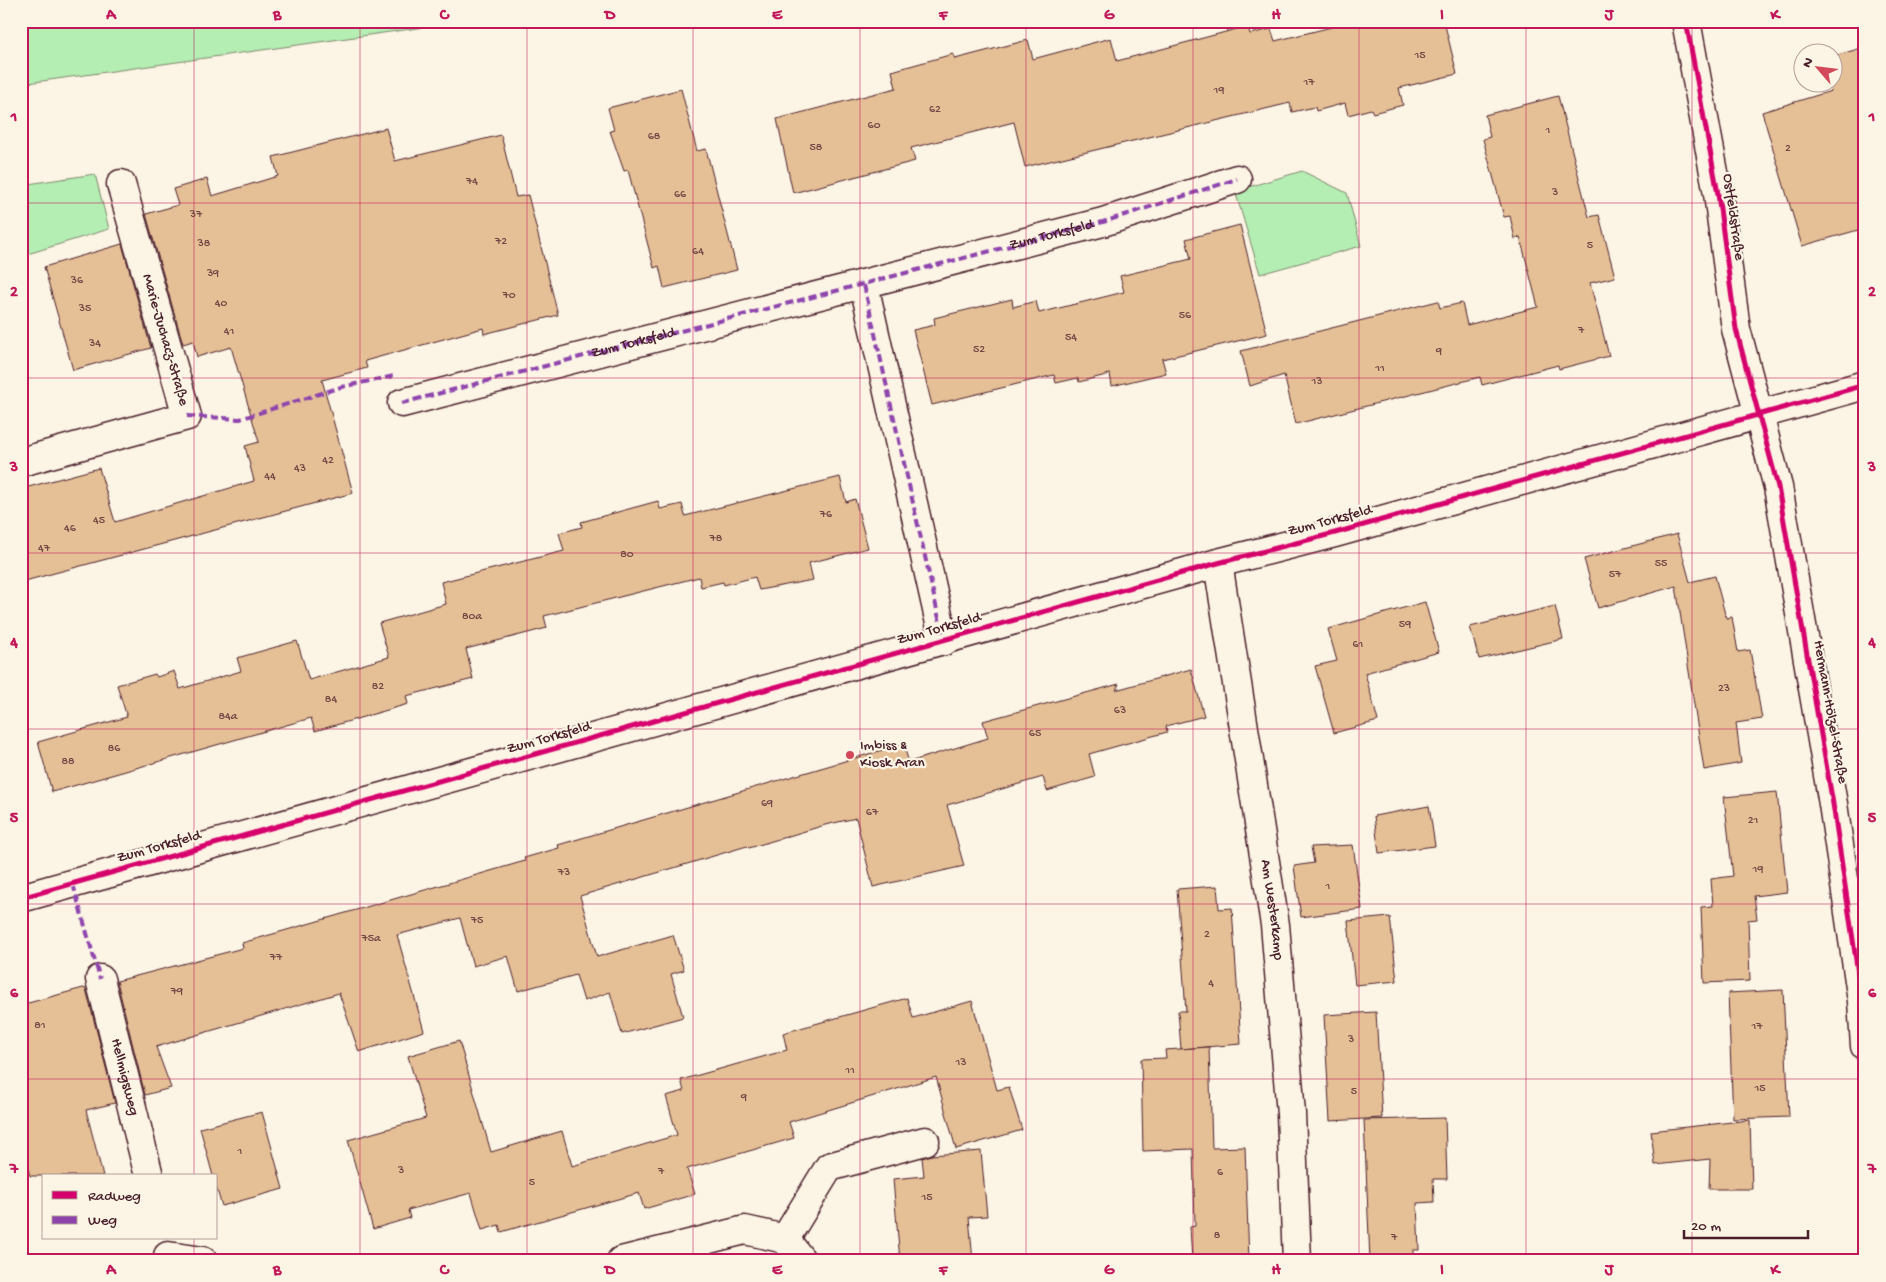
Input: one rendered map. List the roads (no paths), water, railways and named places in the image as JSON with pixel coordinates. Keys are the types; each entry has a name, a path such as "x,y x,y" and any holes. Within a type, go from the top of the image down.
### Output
{"street":[{"name":"Ostfeldstraße","path":"1686,21 1718,194 1736,329 1759,415"},
{"name":"Zum Torksfeld","path":"402,403 1104,222 1237,179"},
{"name":"Marie-Juchacz-Straße","path":"21,462 187,416 121,184"},
{"name":"Zum Torksfeld","path":"864,285 944,641"},
{"name":"Zum Torksfeld","path":"21,898 1218,563 1335,533 1865,385"},
{"name":"Hermann-Hölzel-Straße","path":"1759,415 1778,488 1833,804 1862,1001 1865,1046"},
{"name":"Am Westerkamp","path":"1218,563 1275,925 1291,1114 1297,1261"},
{"name":"Hellmigsweg","path":"100,979 148,1174"},
{"path":"785,1239 829,1167 925,1141"},
{"path":"621,1261 745,1230 785,1239 802,1261"},
{"path":"165,1252 203,1261"}],"place":[{"name":"Imbiss & Kiosk Aran","path":"850,755"}]}
